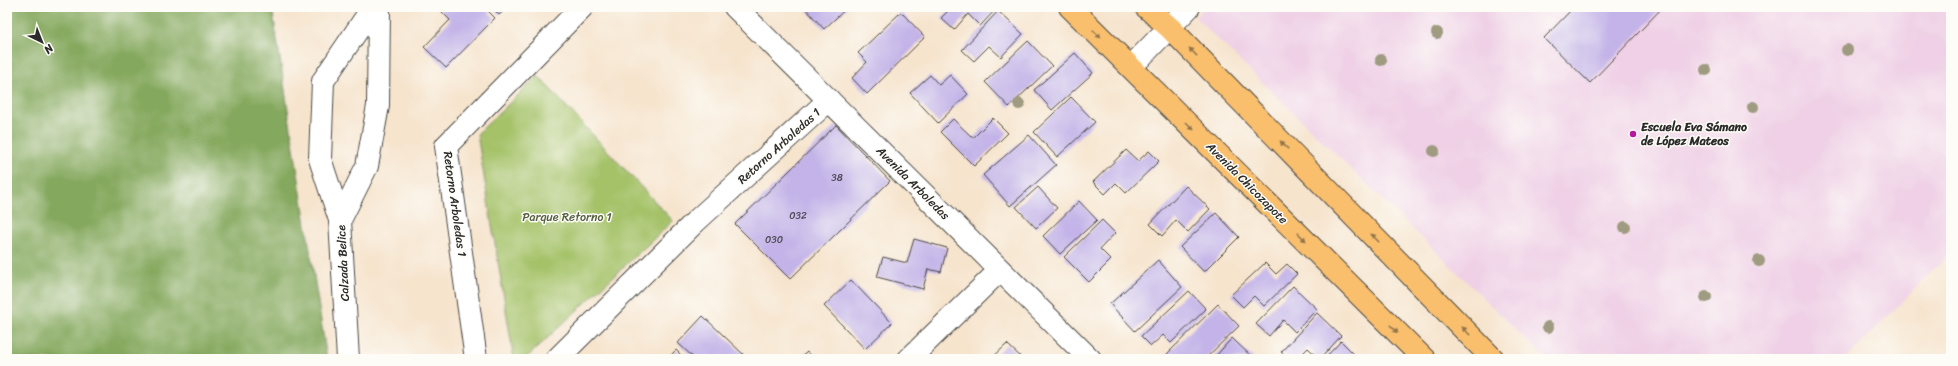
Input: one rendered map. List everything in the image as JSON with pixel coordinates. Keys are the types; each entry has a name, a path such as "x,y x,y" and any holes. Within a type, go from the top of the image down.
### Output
{"main road":[{"name":"Avenida Chicozapote","path":"1070,7 1424,359"},
{"path":"1146,7 1170,28 1493,359"}],"street":[{"path":"340,220 320,159 324,81 373,7"},
{"name":"Calzada Belice","path":"348,359 340,220 367,166 378,106 379,7"},
{"name":"Retorno Arboledas 1","path":"476,359 446,146 582,7"},
{"name":"Avenida Arboledas","path":"735,7 1090,359"},
{"path":"1131,67 1189,7"},
{"name":"Retorno Arboledas 1","path":"557,359 695,222 830,100"},
{"path":"909,359 1000,270"}],"shaded area":[{"name":"Escuela Eva Sámano de López Mateos","path":"1205,7 1951,7 1951,252 1846,359 1546,359 1195,17"}],"green space":[{"path":"7,7 272,7 327,359 7,359"},
{"name":"Parque Retorno 1","path":"538,76 673,221 525,359 514,359 477,134"}],"building":[{"path":"437,7 484,7 495,18 446,68 424,47 450,20"},
{"path":"492,7 508,7 499,15"},
{"path":"804,7 848,7 824,29"},
{"path":"952,7 998,7 980,26 968,14 954,30 941,18"},
{"path":"1574,7 1663,7 1590,83 1544,38"},
{"path":"998,11 1023,34 1001,57 989,46 974,61 962,50"},
{"path":"901,12 925,37 867,94 852,78 867,62 858,53"},
{"path":"1028,41 1052,66 1009,107 985,82"},
{"path":"1075,53 1093,73 1052,110 1034,90"},
{"path":"930,75 939,85 950,75 968,94 938,123 910,93"},
{"path":"1071,97 1095,122 1057,157 1034,132"},
{"path":"993,118 1008,133 974,166 940,132 953,119 973,138"},
{"path":"836,125 890,181 790,279 735,224"},
{"path":"1029,135 1056,165 1010,206 983,175"},
{"path":"1126,150 1138,161 1149,151 1159,161 1126,193 1116,183 1105,194 1093,182"},
{"path":"1186,186 1210,209 1188,232 1176,220 1162,236 1150,224"},
{"path":"1038,187 1057,208 1036,228 1016,207"},
{"path":"1079,201 1097,220 1060,254 1043,236"},
{"path":"1216,213 1239,237 1204,272 1180,247"},
{"path":"1102,220 1115,233 1100,249 1111,260 1089,282 1064,257"},
{"path":"914,239 947,248 941,272 928,269 923,289 877,277 883,257 907,263"},
{"path":"1158,260 1182,287 1135,331 1110,304"},
{"path":"1265,263 1276,274 1287,264 1297,274 1264,306 1254,296 1243,307 1231,295"},
{"path":"851,280 892,323 865,349 824,306"},
{"path":"1293,286 1317,309 1295,332 1283,320 1269,336 1256,324"},
{"path":"1189,291 1206,309 1171,343 1163,335 1151,346 1141,336"},
{"path":"1218,304 1239,326 1205,359 1172,359 1167,354"},
{"path":"1317,313 1341,336 1320,359 1308,348 1297,359 1289,359 1281,352"},
{"path":"703,316 745,356 742,359 695,359 678,343"},
{"path":"1232,338 1254,359 1213,359"},
{"path":"1341,341 1359,359 1324,359"},
{"path":"1007,344 1023,359 991,359"},
{"path":"676,350 685,359 667,359"},
{"path":"807,352 813,359 799,359"}],"place":[{"name":"Escuela Eva Sámano de López Mateos","path":"1633,134"}]}
